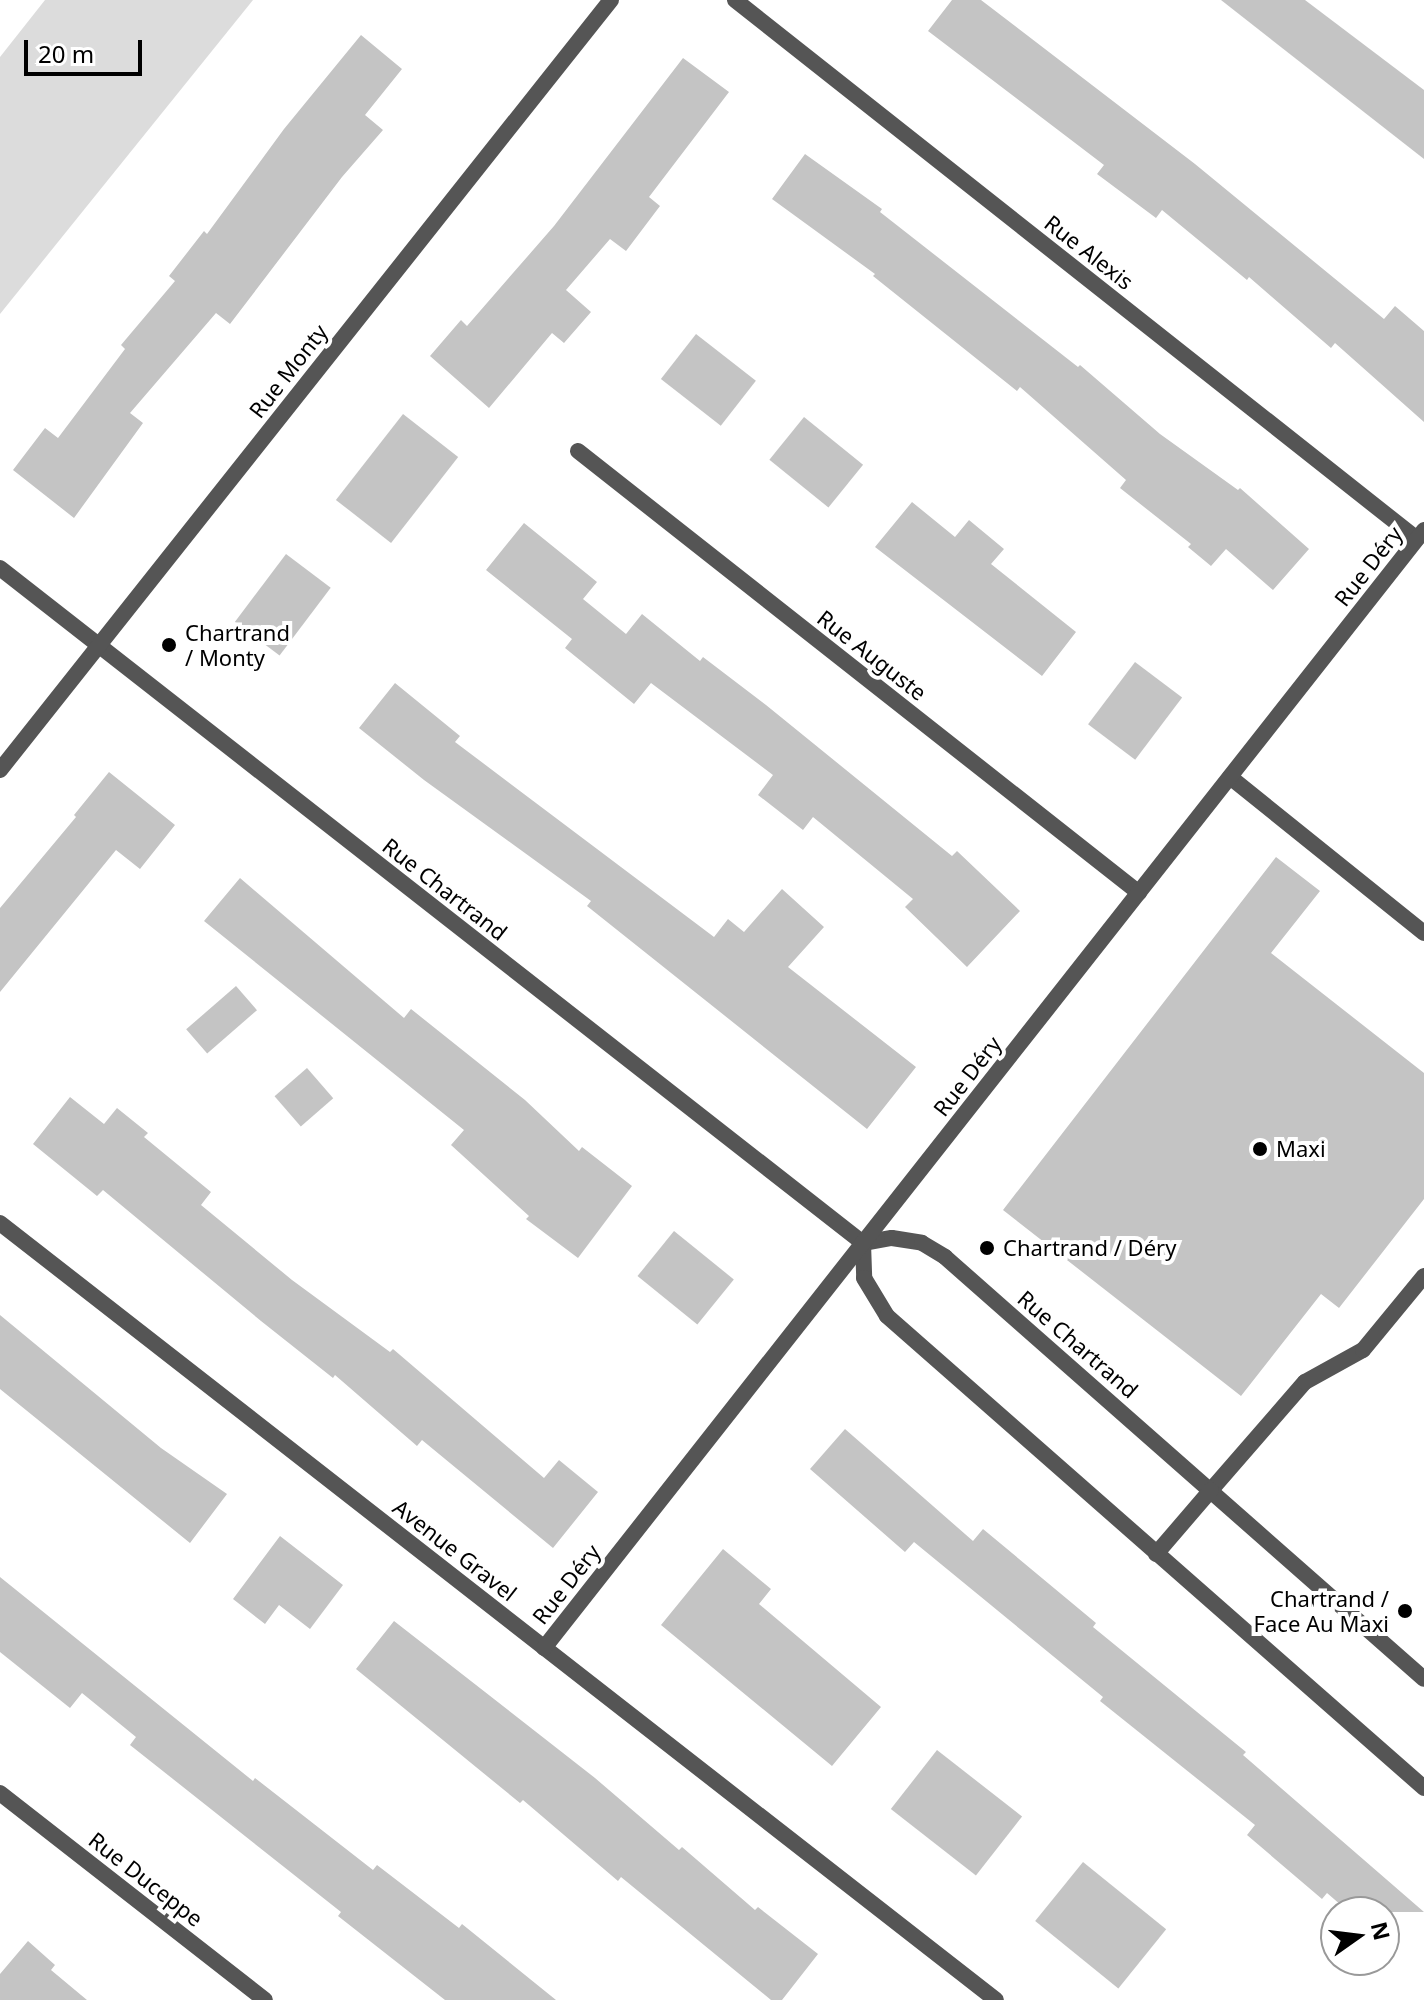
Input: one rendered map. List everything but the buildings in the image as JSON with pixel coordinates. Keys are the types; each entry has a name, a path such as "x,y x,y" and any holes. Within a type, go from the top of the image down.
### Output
{"street":[{"name":"Rue Monty","path":"0,770 611,0"},
{"name":"Rue Alexis","path":"735,0 1420,535"},
{"name":"Rue Auguste","path":"578,451 1139,893"},
{"name":"Rue Déry","path":"544,1648 1420,535"},
{"name":"Rue Chartrand","path":"0,568 863,1243 892,1238 922,1243 945,1257 1424,1679"},
{"path":"1230,777 1424,933"},
{"name":"Avenue Gravel","path":"0,1223 996,2000"},
{"path":"863,1243 864,1278 887,1316 1424,1788"},
{"path":"1156,1554 1298,1388 1363,1350 1424,1276"},
{"name":"Rue Duceppe","path":"0,1793 265,2000"}],"shaded area":[{"path":"45,0 253,0 0,314 0,57"}],"place":[{"name":"Chartrand / Monty","path":"169,645"},
{"name":"Maxi","path":"1260,1149"},
{"name":"Chartrand / Déry","path":"987,1248"},
{"name":"Chartrand / Face Au Maxi","path":"1405,1611"}]}
